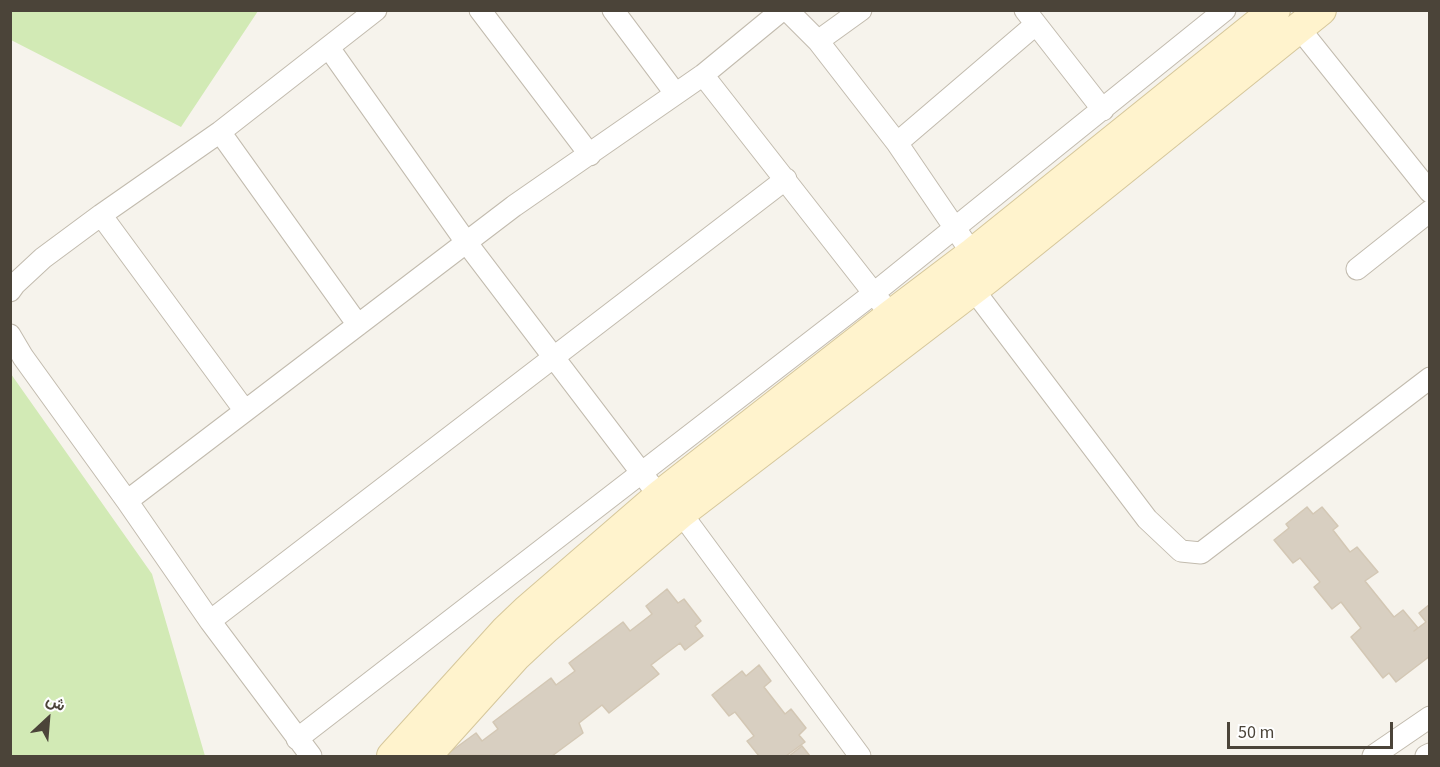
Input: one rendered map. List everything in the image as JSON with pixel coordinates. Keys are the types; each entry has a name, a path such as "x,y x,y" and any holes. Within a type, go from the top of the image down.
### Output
{"street":[{"path":"10,291 43,258 220,132 376,10"},
{"path":"480,10 590,155"},
{"path":"613,10 675,93"},
{"path":"127,501 514,206 703,75 782,10"},
{"path":"787,10 818,41 897,143 954,229 978,273 1147,519 1181,551 1201,553 1430,378"},
{"path":"818,41 861,10"},
{"path":"426,756 495,678 531,642 670,505 883,304 954,229 1225,10"},
{"path":"297,739 641,473 883,304 978,273 1275,10"},
{"path":"897,143 1030,18 1103,110"},
{"path":"392,756 513,623 978,273 1310,19 1430,192"},
{"path":"329,48 466,243 641,473 670,505 860,756"},
{"path":"703,75 883,304"},
{"path":"220,132 358,325"},
{"path":"210,621 786,179"},
{"path":"1357,269 1430,211"},
{"path":"101,215 244,411"},
{"path":"10,334 23,357 210,621 311,756"},
{"path":"1373,756 1430,717"}],"green space":[{"path":"10,11 258,11 181,127 11,40"},
{"path":"11,374 152,574 205,756 11,756"}],"building":[{"path":"1307,507 1313,514 1322,507 1338,526 1333,530 1350,552 1357,547 1378,572 1365,581 1394,617 1403,610 1418,628 1426,622 1419,613 1430,604 1430,656 1396,682 1389,673 1383,678 1351,637 1361,628 1341,602 1332,609 1314,587 1320,582 1300,558 1293,563 1274,540 1289,528 1286,524"},
{"path":"667,589 678,603 684,599 701,621 695,626 703,636 685,650 680,643 651,665 659,674 609,713 602,705 579,723 583,733 552,756 446,755 476,733 482,741 498,729 493,722 551,678 556,685 575,671 569,663 623,622 630,631 652,614 646,606"},
{"path":"759,665 771,681 764,687 785,714 791,709 806,728 799,735 805,742 786,756 759,756 747,741 754,736 735,712 729,716 712,695 742,671 746,676"},
{"path":"802,746 810,756 789,756"}]}
